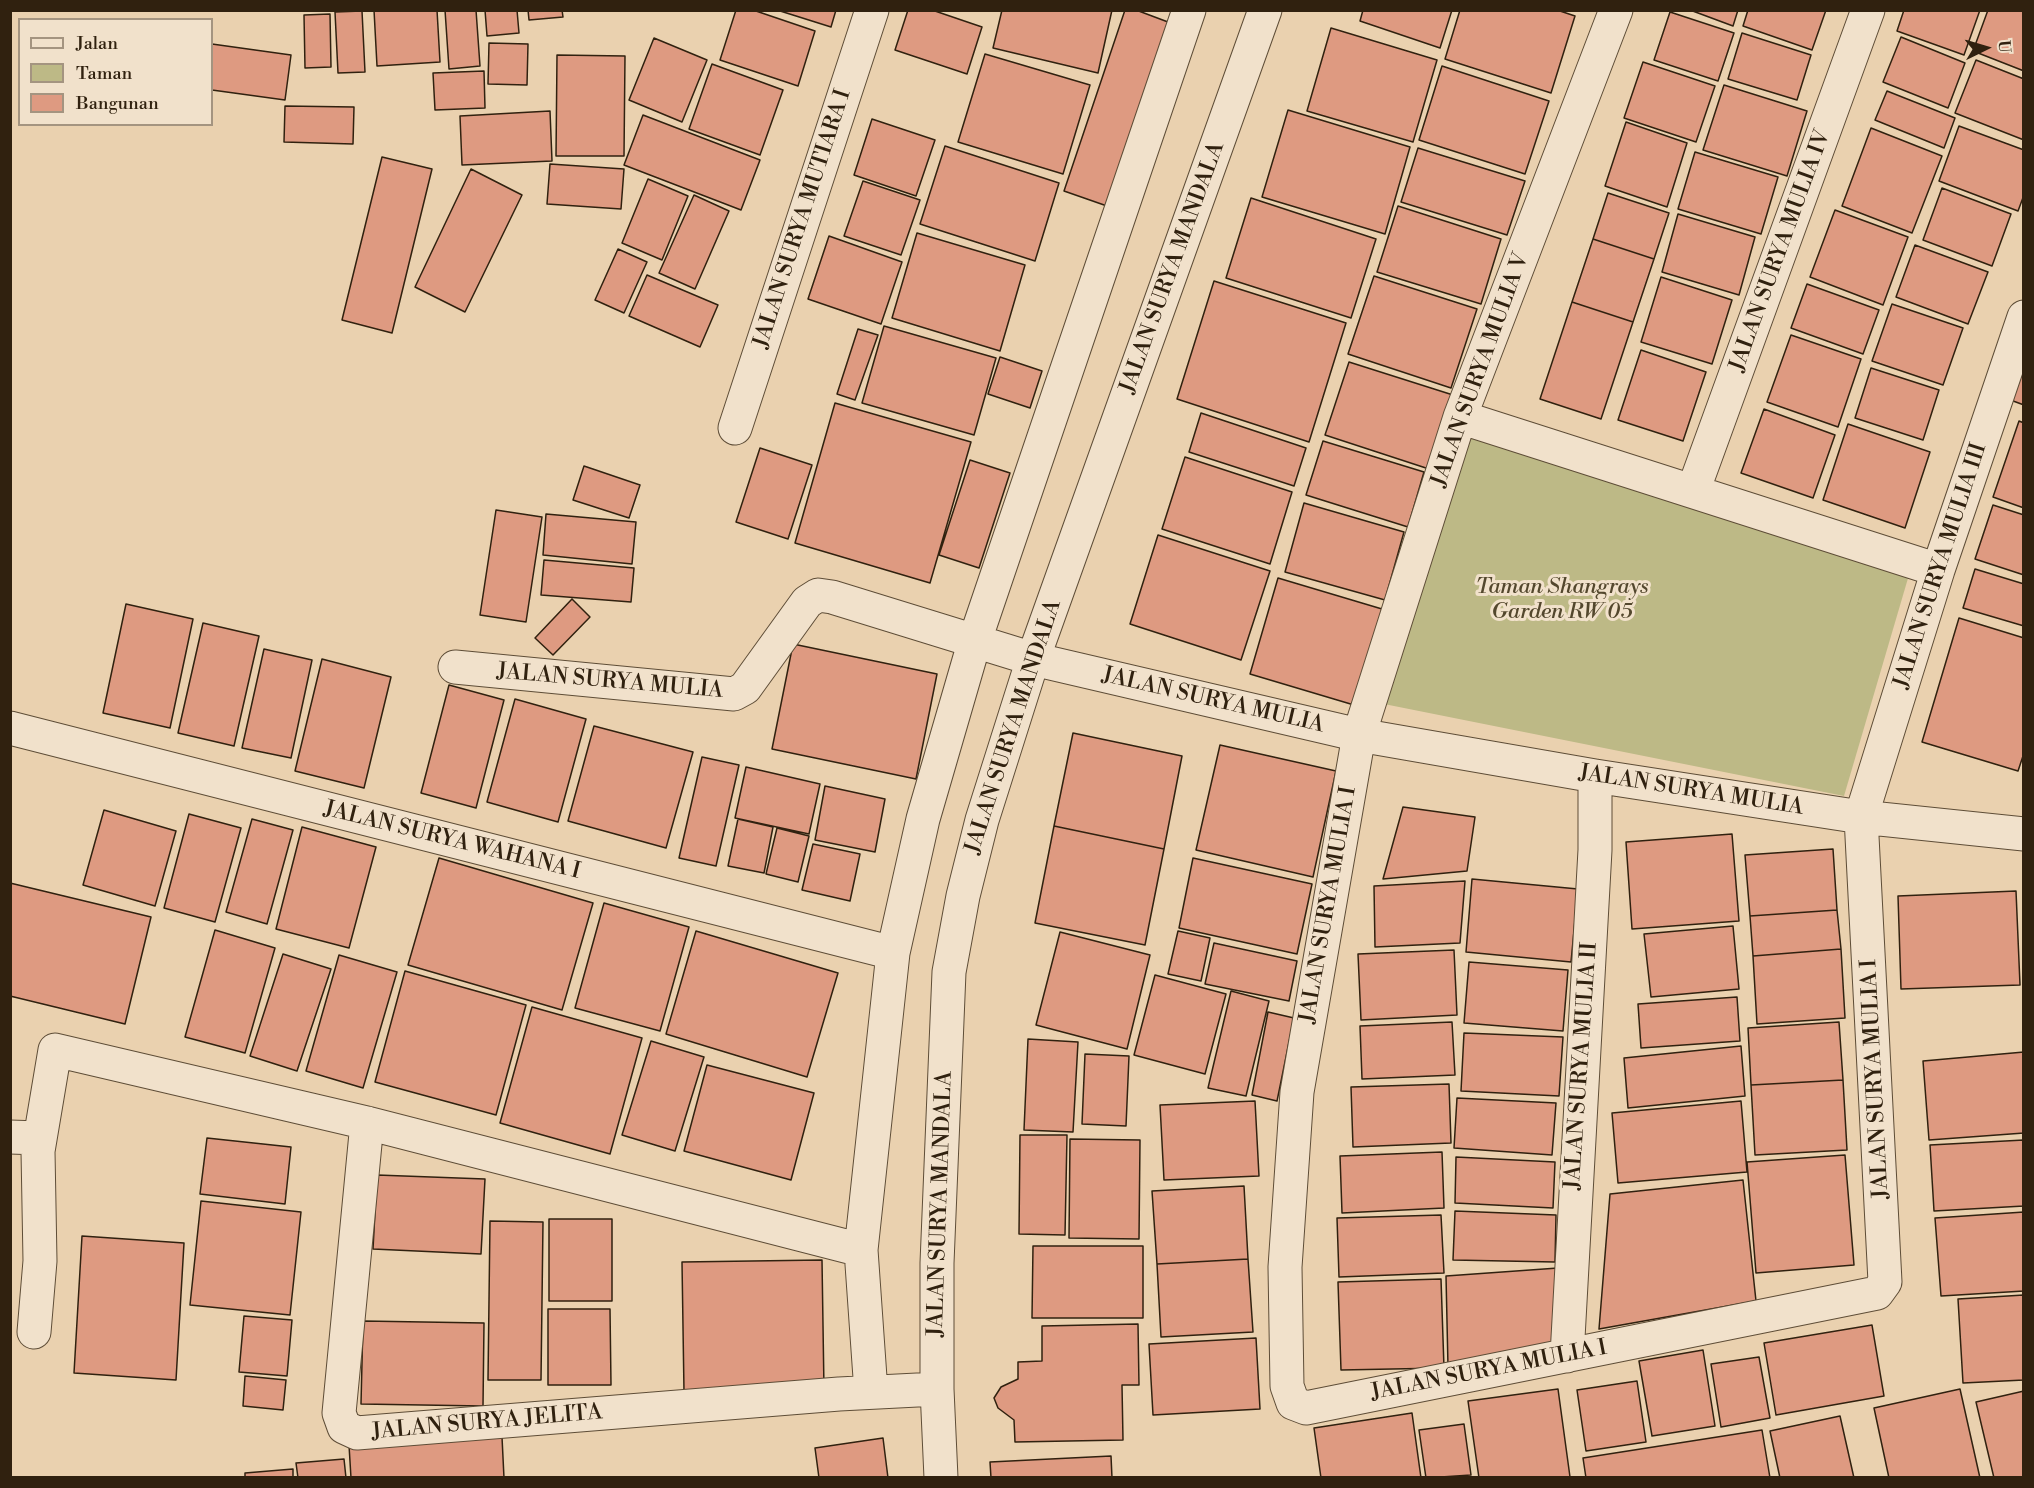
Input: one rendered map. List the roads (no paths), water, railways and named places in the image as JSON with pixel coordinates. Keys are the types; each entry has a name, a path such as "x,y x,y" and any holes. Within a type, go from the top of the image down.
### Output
{"street":[{"name":"JALAN SURYA MUTIARA I","path":"735,428 872,10"},
{"path":"872,1392 861,1250 893,953 923,819 975,640 1189,10"},
{"name":"JALAN SURYA MANDALA","path":"941,1478 937,1389 937,1263 949,972 963,896 982,820 1034,659 1265,10"},
{"name":"JALAN SURYA MULIA V","path":"1359,735 1460,417 1616,10"},
{"name":"JALAN SURYA MULIA IV","path":"1693,491 1868,10"},
{"name":"JALAN SURYA MULIA III","path":"1861,817 1938,570 2024,317"},
{"path":"1460,417 1938,570"},
{"name":"JALAN SURYA MULIA","path":"455,668 734,694 745,688 807,602 818,595 832,597 1034,659 1359,735 1594,776 1861,817 2024,834"},
{"name":"JALAN SURYA WAHANA I","path":"10,728 893,953"},
{"name":"JALAN SURYA MULIA I","path":"1359,735 1298,1092 1285,1267 1287,1386 1293,1403 1306,1408 1876,1293 1885,1282 1865,852 1861,817"},
{"name":"JALAN SURYA MULIA II","path":"1567,1356 1595,850 1594,776"},
{"path":"34,1332 40,1261 25,1138 55,1050 367,1123 861,1250"},
{"name":"JALAN SURYA JELITA","path":"367,1123 339,1413 344,1427 357,1433 872,1392 937,1389"}],"park label":[{"name":"Taman Shangrays Garden RW 05","path":"1562,600"}]}
